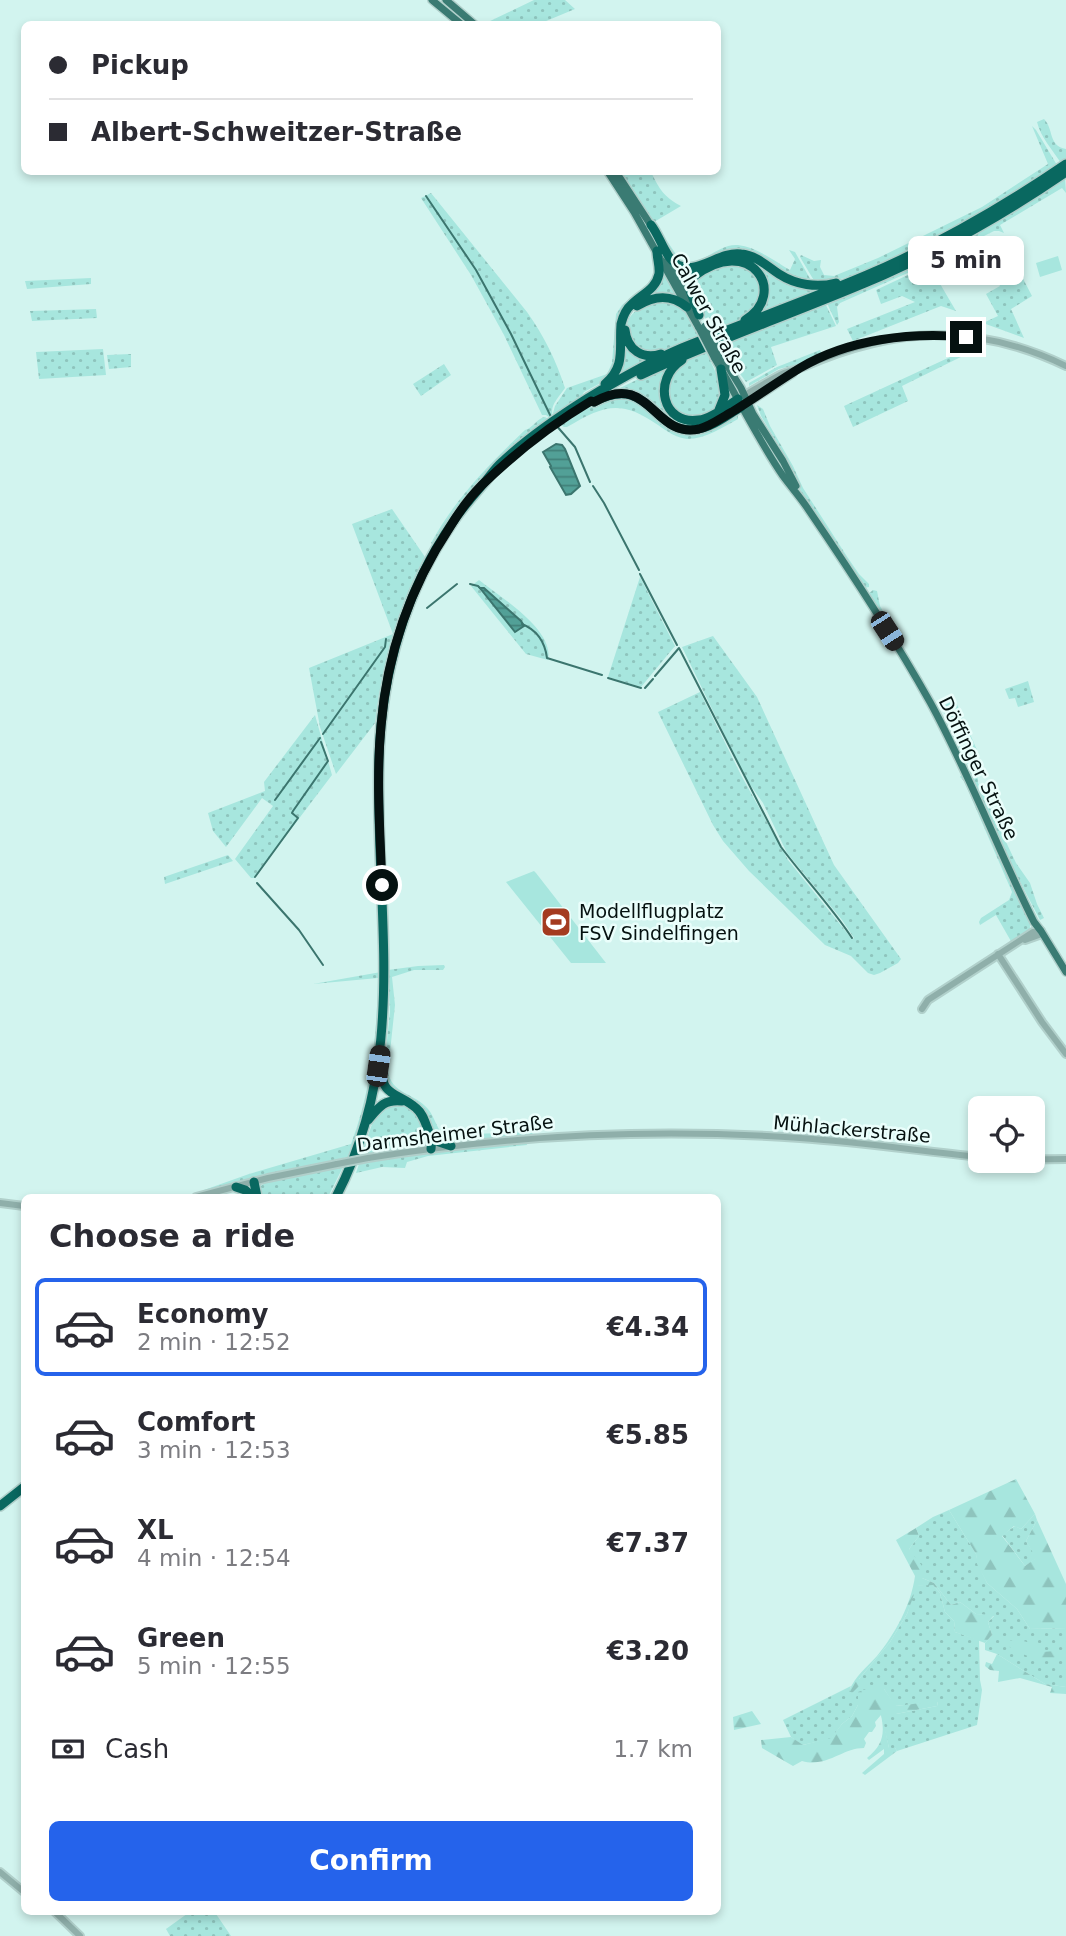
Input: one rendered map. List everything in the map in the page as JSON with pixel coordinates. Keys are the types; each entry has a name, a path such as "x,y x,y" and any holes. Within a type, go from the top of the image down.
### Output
{"highway":[{"path":"561,417 727,334 917,252 1015,198 1066,164"},
{"path":"578,404 624,377 683,348 853,288 917,260 1003,213 1066,172"},
{"path":"651,225 672,260 681,266 695,267 723,255 736,253 756,258 785,278 808,285 829,285 862,277"},
{"path":"337,1194 354,1158 366,1122 380,1052 385,957 379,776 381,724 387,678 400,628 420,579 452,523 485,482 547,427 608,382 618,369 623,318 632,304 657,282 660,268 657,251"},
{"path":"699,315 690,290 693,277 721,262 733,260 745,263 760,275 763,297 754,313 727,334 720,343 678,363 669,373 664,385 666,401 671,410 679,417 696,421 743,401"},
{"path":"683,348 657,356 644,356 634,351 629,344 625,328 626,320 634,309 650,299 663,296 687,307"},
{"path":"718,411 725,395 721,369"},
{"path":"591,401 613,394 632,394 664,420 686,430 707,427 743,401"},
{"path":"380,1052 384,1084 391,1093 419,1111 429,1133 439,1142 451,1146"},
{"path":"366,1122 381,1104 404,1101"},
{"path":"429,1133 429,1149"},
{"path":"252,1182 254,1194"},
{"path":"236,1187 250,1194"},
{"path":"0,1506 21,1489"}],"main road":[{"path":"432,0 457,21"},
{"path":"446,0 470,21"},
{"name":"Calwer Straße","path":"610,175 657,251 687,307 702,327 782,474 806,506 900,650 923,691"},
{"name":"Calwer Straße","path":"618,175 651,225 699,315 702,327"},
{"name":"Calwer Straße","path":"717,355 721,369 743,401"},
{"name":"Döffinger Straße","path":"923,691 964,769 1036,926 1066,972"}],"street":[{"path":"743,401 783,374 851,348 903,337 966,337 1003,343 1066,366"},
{"path":"922,1009 928,1000 998,954 1033,932 1041,931"},
{"path":"998,954 1066,1054"},
{"name":"Darmsheimer Straße","path":"208,1194 337,1164 451,1146 573,1136 721,1134"},
{"name":"Mühlackerstraße","path":"721,1134 801,1138 968,1156"},
{"path":"1045,1159 1066,1159"},
{"path":"0,1203 21,1206"},
{"path":"0,1872 21,1890"},
{"path":"58,1915 80,1936"}],"green space":[{"path":"534,0 565,0 575,9 546,21 490,21"},
{"path":"1044,119 1056,144 1066,149 1066,159 1061,163 1039,128 1037,122"},
{"path":"1032,126 1057,165 986,210 912,249 853,275 816,284 801,255 814,261 821,260 820,267 824,275 834,276 878,258 982,207 1048,164"},
{"path":"622,175 653,175 663,192 681,206 654,222 680,260 695,261 730,245 738,245 759,251 790,270 795,259 789,250 795,252 813,284 798,281 756,256 692,265 673,259"},
{"path":"1065,178 1066,193 1062,188 1000,225 1004,233 994,231 840,303 837,307 837,325 827,303 959,243"},
{"path":"431,193 527,312 544,339 565,388 553,405 553,416 550,418 542,415 504,335 471,275 421,198"},
{"path":"740,256 822,289 755,316 765,297 749,262 696,272 688,288 679,273 681,268"},
{"path":"1058,256 1062,270 1040,277 1036,263"},
{"path":"722,263 748,266 761,284 760,300 744,318 712,332 699,305 693,283 694,279"},
{"path":"929,265 956,311 941,306 853,341 847,329 915,302 902,296 881,304 876,290"},
{"path":"662,267 678,296 659,294 643,299 633,306 648,294 654,288"},
{"path":"1018,269 1032,296 1011,309 1024,338 983,323 998,316 986,294 1000,286 997,280"},
{"path":"91,278 91,284 27,289 25,281"},
{"path":"651,282 628,304 618,358 608,379 584,392 579,400 554,415 555,406 567,388 607,374 612,363 616,314 622,305"},
{"path":"660,300 679,305 688,315 699,337 652,355 635,347 630,339 627,323 633,313"},
{"path":"825,303 836,326 771,347 777,365 746,382 719,345"},
{"path":"633,306 624,324 624,335 636,353 648,360 615,378 621,362 623,325"},
{"path":"96,309 97,318 32,321 30,311"},
{"path":"974,346 975,350 902,386 908,401 853,427 844,406"},
{"path":"103,349 106,375 39,379 36,352"},
{"path":"820,350 822,355 779,369 749,386 749,383 777,367"},
{"path":"706,351 724,391 716,410 695,419 676,412 665,392 678,365"},
{"path":"131,354 131,367 109,369 107,355"},
{"path":"673,362 665,376 671,414 708,422 692,426 674,424 648,402 614,391"},
{"path":"444,364 451,375 421,396 413,384"},
{"path":"632,397 683,433 697,433 736,414 738,419 708,435 687,439 623,408 602,410 567,427 559,424 605,398"},
{"path":"757,405 763,409 803,488 869,587 864,588 801,492 788,461"},
{"path":"545,417 548,419 527,436 434,546 431,543 440,527 474,483 525,430"},
{"path":"392,509 425,557 393,634 352,524"},
{"path":"640,577 675,646 641,687 608,677"},
{"path":"479,580 535,626 548,649 548,660 526,654 471,586"},
{"path":"873,590 877,591 880,606 958,744 972,759 971,763 967,764 962,758 868,594"},
{"path":"393,634 375,723 336,774 320,727 309,668"},
{"path":"713,636 757,697 834,865 901,959 880,973 868,973 851,956 825,945 749,871 713,825 658,712 700,692 741,775 788,860 852,939 854,938 787,853 763,803 746,779 682,647"},
{"path":"1028,681 1034,702 1018,707 1015,698 1009,699 1005,689"},
{"path":"955,700 977,750 970,753 961,743 942,709"},
{"path":"315,715 332,775 254,878 251,878 235,859 273,806 262,798 226,847 213,831 208,813 265,791 264,782"},
{"path":"973,766 977,769 978,783 1016,863 1030,883 1044,918 1040,920 975,786 969,769"},
{"path":"962,774 1030,922 1030,930 1012,943 996,915 980,925 979,922 1009,900 1012,892 960,777"},
{"path":"228,855 233,861 165,884 164,877"},
{"name":"Modellflugplatz FSV Sindelfingen","path":"534,871 606,963 571,963 506,882"},
{"path":"444,965 443,970 414,970 392,977 395,1005 388,1071 390,1079 399,1089 428,1109 442,1134 466,1135 471,1141 462,1143 442,1140 432,1132 427,1118 388,1087 384,1068 390,1012 388,970"},
{"path":"381,972 378,1019 372,1066 368,1089 363,1112 348,1157 249,1179 205,1192 204,1190 249,1174 351,1144 364,1104 372,1062 378,978 313,984"},
{"path":"388,1104 404,1104 415,1111 424,1130 424,1141 418,1146 361,1155 376,1113"},
{"path":"533,1132 531,1137 478,1141 470,1134"},
{"path":"526,1142 527,1145 428,1156 407,1162 405,1168 382,1167 356,1173 359,1164"},
{"path":"343,1167 330,1194 259,1194 259,1187 265,1183"},
{"path":"1016,1479 1035,1514 1021,1529 1014,1526 1002,1536 1025,1566 1036,1558 1026,1541 1037,1520 1066,1584 1066,1628 1030,1629 1017,1609 987,1583 977,1564 976,1554 949,1510"},
{"path":"949,1510 976,1554 987,1583 1017,1609 1030,1629 1066,1628 1066,1687 1045,1684 997,1654 985,1650 985,1643 992,1635 988,1622 994,1616 976,1614 960,1602 951,1605 934,1583 922,1578 909,1549 919,1536 916,1528"},
{"path":"1035,1514 1037,1520 1026,1541 1037,1558 1025,1566 1002,1535 1015,1526 1021,1529"},
{"path":"916,1528 919,1536 909,1549 922,1566 922,1578 934,1583 951,1605 960,1602 976,1614 994,1615 988,1622 992,1635 985,1643 955,1632 954,1621 945,1612 940,1593 933,1585 917,1586 907,1614 890,1642 859,1679 861,1684 852,1693 849,1691 854,1681 884,1647 906,1608 915,1576 896,1540"},
{"path":"932,1584 940,1593 945,1612 954,1621 955,1632 979,1640 982,1690 977,1725 897,1751 895,1748 889,1748 881,1714 896,1714 937,1706 938,1702 895,1706 884,1689 858,1705 852,1716 831,1739 802,1745 791,1737 783,1720 851,1686 849,1691 890,1642 907,1614 916,1586"},
{"path":"1016,1639 1043,1652 1066,1650 1066,1661 1033,1658 1003,1643"},
{"path":"997,1654 1045,1684 1066,1687 1066,1694 1050,1693 1052,1687 1020,1678 998,1682 999,1671 985,1666 986,1662 992,1664"},
{"path":"876,1683 896,1706 938,1701 937,1706 882,1714 889,1748 895,1748 897,1751 865,1775 862,1773 884,1754 884,1749 869,1760 867,1758 882,1739 881,1715 872,1732 864,1739 864,1748 827,1760 802,1761 793,1766 762,1748 761,1740 791,1737 803,1745 831,1738 852,1716 858,1705 858,1692"},
{"path":"752,1711 761,1724 734,1730 733,1717"},
{"path":"185,1915 217,1915 231,1936 170,1936 166,1929"}],"shaded area":[{"path":"556,444 565,449 580,486 571,494 566,495 543,452"},
{"path":"480,588 484,588 524,626 515,632"}],"waterway":[{"path":"426,196 476,270 552,419"},
{"path":"555,424 575,447 590,482"},
{"path":"593,486 639,570"},
{"path":"640,574 677,645"},
{"path":"427,608 457,584"},
{"path":"470,584 481,589"},
{"path":"522,624 539,638 547,658 602,675"},
{"path":"323,734 385,647 386,639"},
{"path":"655,676 679,648 781,847 852,938"},
{"path":"608,678 641,688"},
{"path":"645,688 653,679"},
{"path":"275,800 320,738"},
{"path":"255,877 298,818 293,811 328,761 321,742"},
{"path":"257,883 299,930 323,965"}],"place":[{"name":"Modellflugplatz FSV Sindelfingen","path":"556,922"}],"route":[{"path":"382,885 379,749 385,691 393,653 410,602 432,555 467,502 485,482 548,428 591,401 606,396 632,394 664,420 678,428 694,430 713,424 800,368 842,350 895,338 930,335 966,337"}]}
